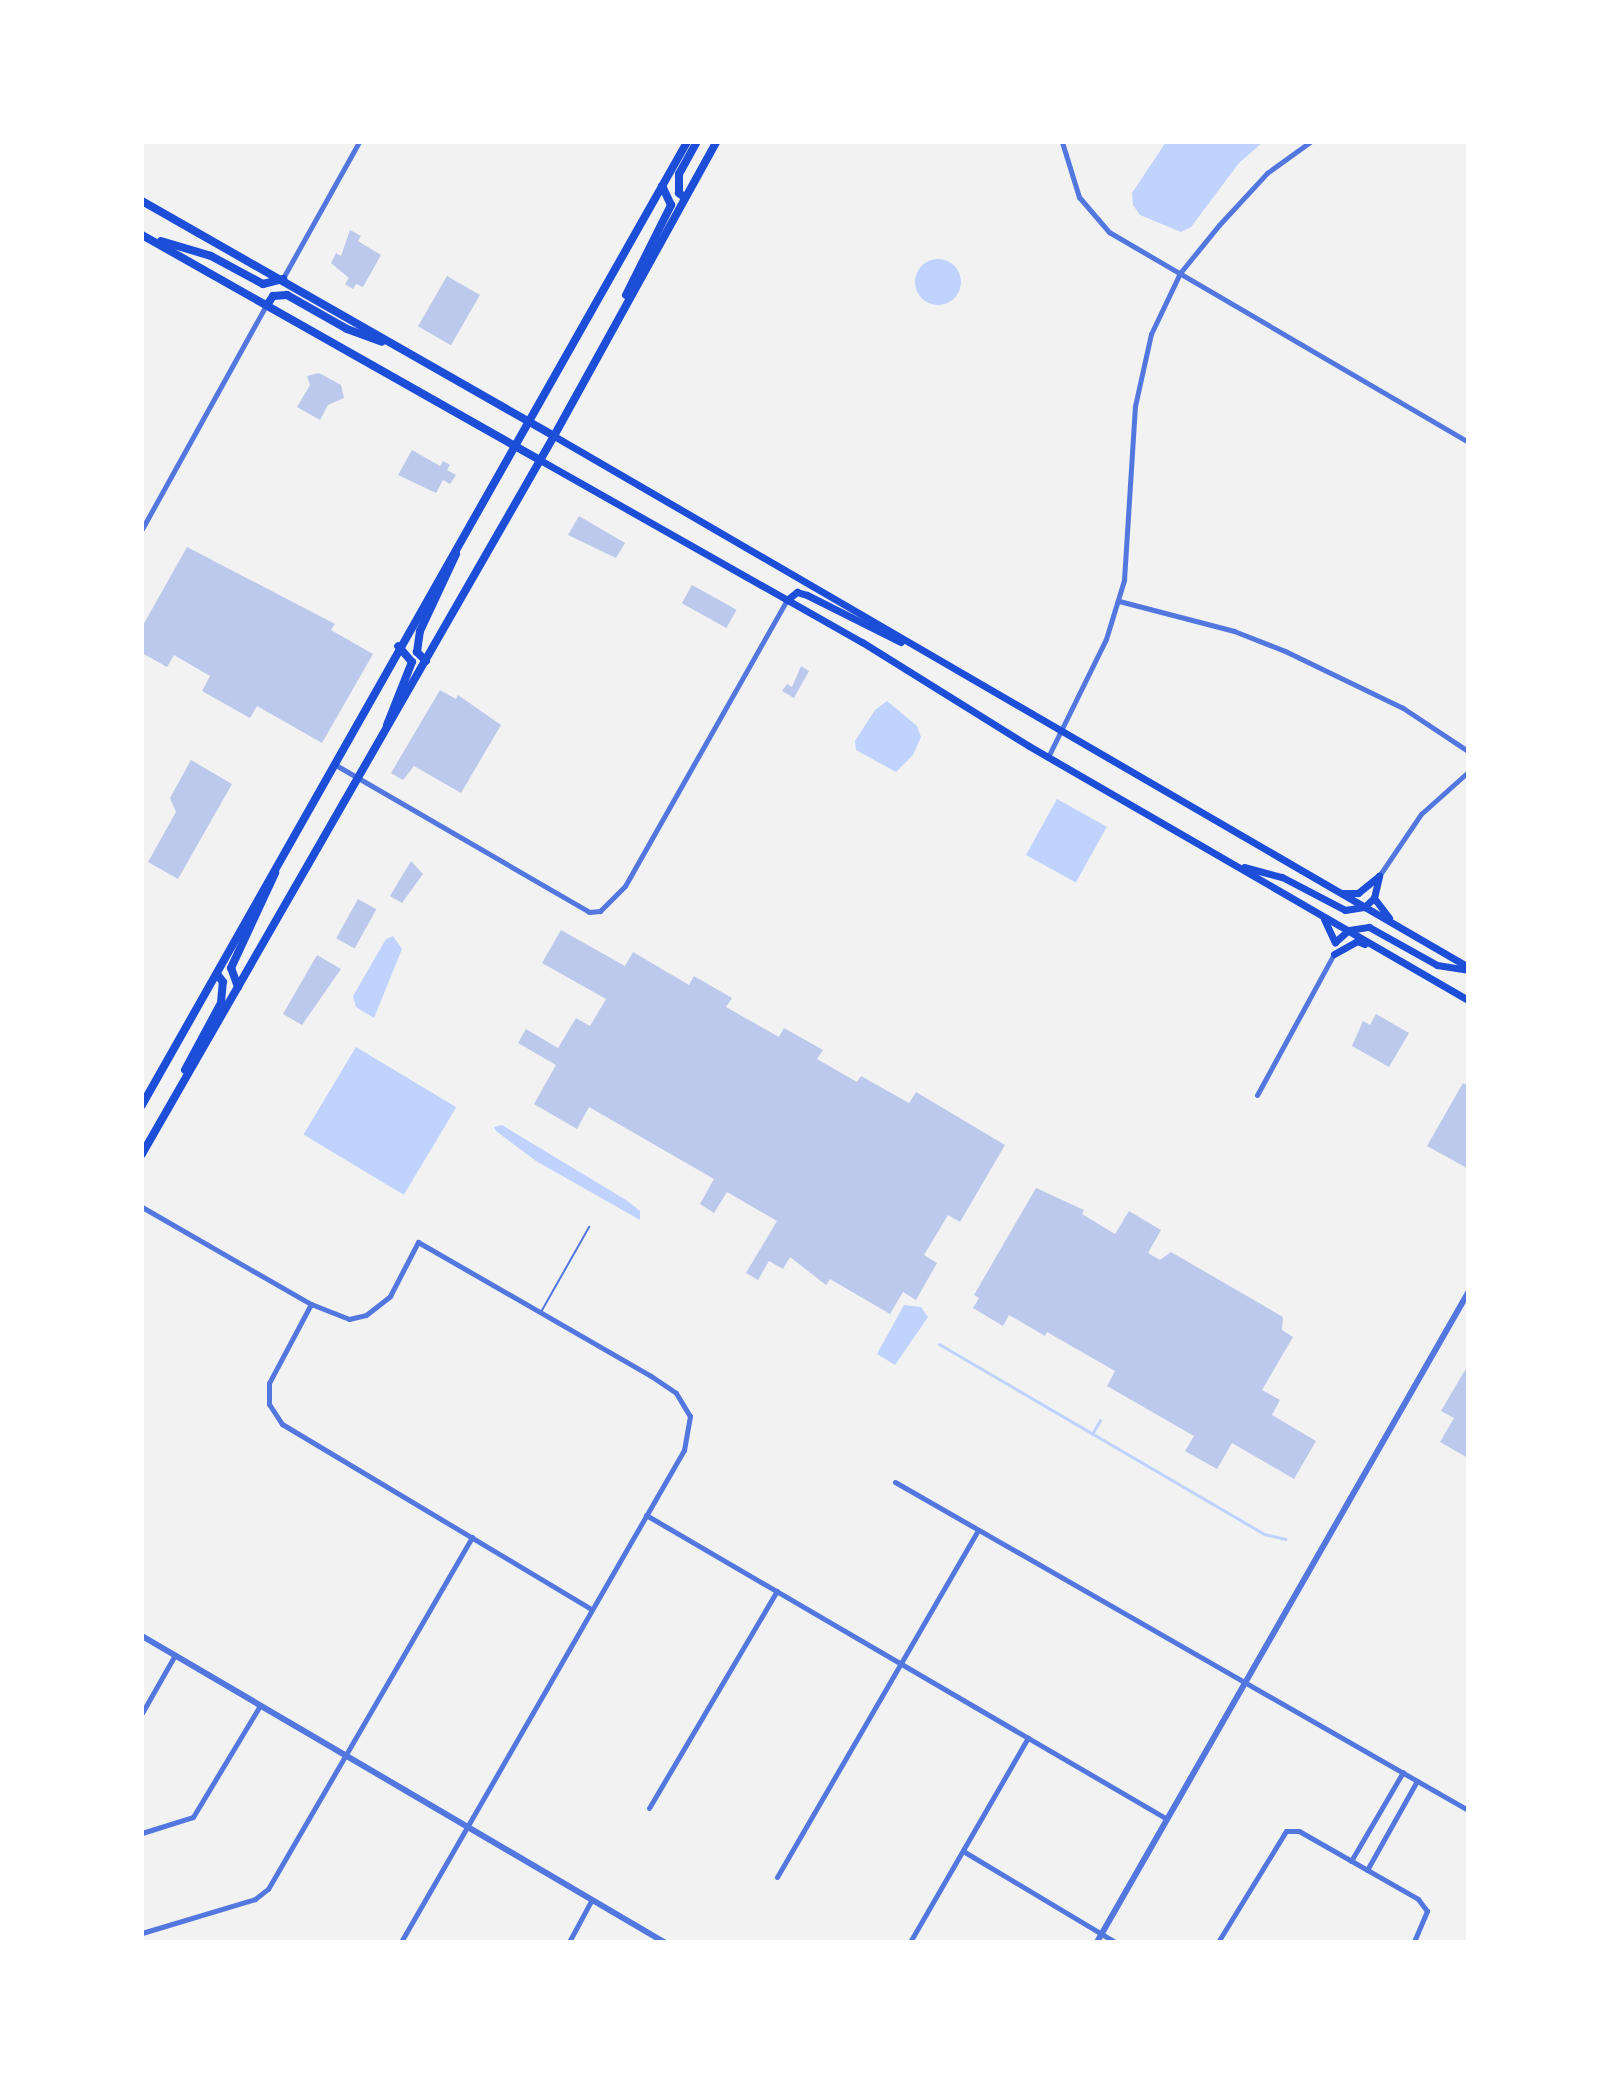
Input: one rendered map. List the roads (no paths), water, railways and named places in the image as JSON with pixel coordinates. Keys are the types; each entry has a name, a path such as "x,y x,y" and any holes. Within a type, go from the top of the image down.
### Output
{"main road":[{"path":"142,1105 398,646 687,142"},
{"path":"685,198 679,193 679,174 697,142"},
{"path":"142,1154 554,436 716,142"},
{"path":"615,325 633,275 671,205 662,186"},
{"path":"142,201 283,279 1468,969"},
{"path":"143,236 211,256 263,284 283,279"},
{"path":"143,236 787,600 1048,757 1468,1000"},
{"path":"267,305 273,296 287,295 347,329 402,349"},
{"path":"426,661 417,652 420,631 463,534"},
{"path":"787,600 797,592 807,595 889,639 909,644"},
{"path":"387,729 388,715 412,662 398,646"},
{"path":"238,987 231,968 271,890 278,862"},
{"path":"1233,864 1282,877 1336,908 1364,907 1374,898 1379,876"},
{"path":"1337,891 1358,893 1379,876"},
{"path":"1374,898 1406,931"},
{"path":"1320,914 1335,942 1334,954"},
{"path":"1335,942 1349,930 1369,927 1437,965 1468,969"},
{"path":"1334,954 1357,941 1375,947"},
{"path":"175,1097 221,1003 223,982 217,974"}],"street":[{"path":"283,279 359,142"},
{"path":"1062,142 1088,212 1109,232 1468,442"},
{"path":"1048,757 1118,601 1127,559 1135,406 1151,334 1180,273 1238,202 1310,142"},
{"path":"142,529 267,305"},
{"path":"334,763 589,912 611,906 787,600"},
{"path":"1118,601 1234,631 1285,651 1366,688 1468,751"},
{"path":"1379,876 1421,814 1468,772"},
{"path":"1257,1095 1334,954"},
{"path":"142,1207 311,1304 349,1319 379,1309 418,1242 676,1393 690,1416 689,1440 401,1942"},
{"path":"1097,1942 1468,1293"},
{"path":"311,1304 269,1383 274,1414 300,1436 591,1609"},
{"path":"895,1482 1468,1810"},
{"path":"646,1515 1167,1819"},
{"path":"777,1877 978,1530"},
{"path":"142,1933 255,1899 268,1889 472,1537"},
{"path":"649,1808 777,1591"},
{"path":"142,1636 664,1942"},
{"path":"142,1713 175,1655"},
{"path":"142,1833 193,1817 259,1707"},
{"path":"910,1942 1028,1738"},
{"path":"1351,1861 1403,1772"},
{"path":"1367,1870 1417,1781"},
{"path":"1218,1942 1286,1831 1299,1831 1418,1899 1427,1911 1414,1942"},
{"path":"963,1851 1115,1942"},
{"path":"569,1942 591,1901"}],"lane":[{"path":"540,1313 589,1227"}],"water":[{"path":"1166,142 1263,142 1239,163 1191,227 1181,232 1140,215 1133,205 1132,193"},
{"path":"938,259 955,265 961,282 955,299 938,305 921,299 915,282 921,265"},
{"path":"887,701 917,726 921,737 913,755 896,772 856,750 855,741 875,710"},
{"path":"1057,799 1107,827 1076,883 1026,855"},
{"path":"393,936 402,949 374,1018 356,1007 353,996 386,939"},
{"path":"356,1047 456,1107 404,1195 303,1134"},
{"path":"502,1125 626,1200 640,1211 640,1220 536,1161 496,1131 494,1127"},
{"path":"904,1305 921,1307 928,1317 895,1365 877,1354"}],"waterway":[{"path":"939,1344 1264,1534 1285,1539"},
{"path":"1092,1434 1100,1420"}]}
